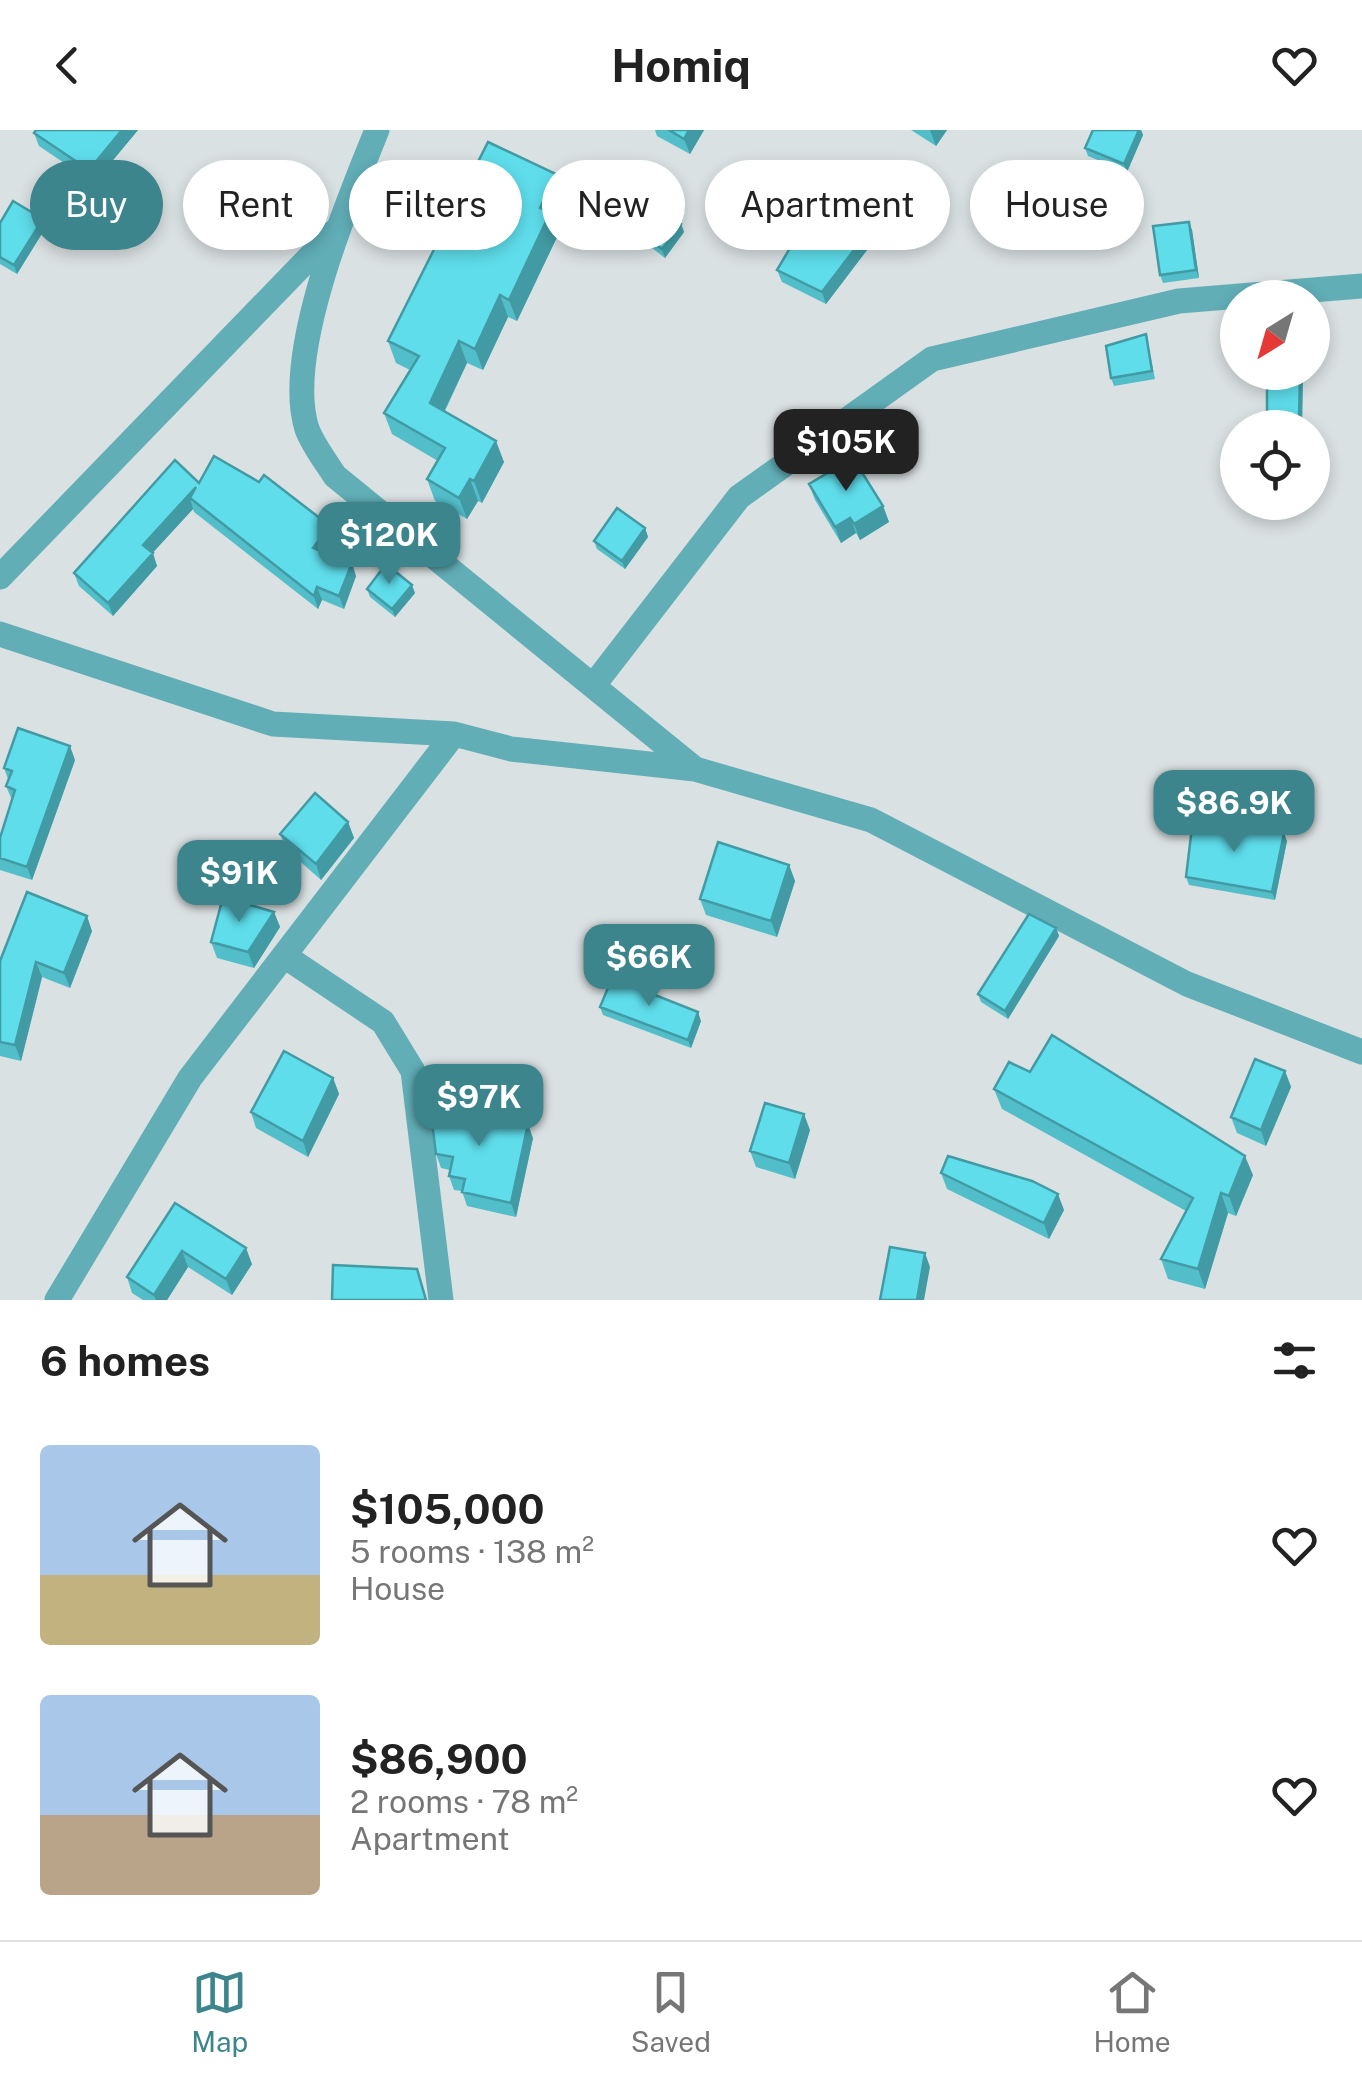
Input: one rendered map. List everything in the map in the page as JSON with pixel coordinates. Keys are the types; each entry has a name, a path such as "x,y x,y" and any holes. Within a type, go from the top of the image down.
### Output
{"street":[{"path":"377,130 335,231 300,380 307,430 335,476 695,769"},
{"path":"0,577 335,231"},
{"path":"593,686 739,498 932,359 1179,301 1362,286"},
{"path":"0,634 273,724 454,734 511,749 695,769 870,820 1187,984 1362,1052"},
{"path":"57,1300 190,1078 454,734"},
{"path":"286,957 383,1022 413,1071 441,1300"}],"building":[{"path":"122,130 97,160 74,160 34,133"},
{"path":"669,130 689,130 684,139"},
{"path":"1093,130 1139,130 1126,160 1114,160 1085,148"},
{"path":"488,142 542,167 542,230 509,300 500,295 475,349 459,341 430,403 496,441 474,481 470,479 459,498 427,479 445,448 384,413 419,356 388,341 434,250 522,250 522,160 479,160"},
{"path":"13,201 30,211 30,240 14,265 0,257 0,223"},
{"path":"1189,222 1196,270 1160,275 1153,226"},
{"path":"789,250 854,250 822,292 777,270"},
{"path":"1146,334 1152,371 1111,378 1106,346"},
{"path":"1267,390 1300,390 1299,410 1267,410"},
{"path":"214,456 259,482 264,475 330,526 313,548 352,563 339,596 317,587 314,596 190,498 196,487 143,545 153,553 108,603 74,573 175,460 199,483"},
{"path":"853,458 883,506 854,524 850,518 835,527 809,484"},
{"path":"617,508 645,528 622,561 594,541"},
{"path":"386,564 412,585 392,609 367,589"},
{"path":"18,728 70,746 27,867 0,858 0,838 15,790 6,786 12,771 4,768"},
{"path":"315,793 348,822 316,864 280,834"},
{"path":"1193,819 1284,833 1272,892 1186,877"},
{"path":"718,842 789,865 771,921 700,899"},
{"path":"27,892 87,916 64,973 36,962 15,1045 0,1042 0,961"},
{"path":"223,897 274,912 248,952 211,942"},
{"path":"1029,914 1056,928 1005,1011 978,994"},
{"path":"612,978 698,1012 688,1040 600,1007"},
{"path":"1052,1035 1245,1156 1229,1196 1221,1193 1198,1269 1161,1259 1193,1198 994,1089 1009,1062 1030,1072"},
{"path":"284,1051 333,1078 303,1141 251,1112"},
{"path":"1255,1059 1285,1071 1261,1130 1231,1117"},
{"path":"429,1099 451,1103 450,1108 528,1124 511,1203 462,1192 465,1179 449,1176 453,1157 436,1154"},
{"path":"765,1103 804,1114 789,1163 750,1151"},
{"path":"948,1156 1032,1181 1058,1194 1044,1223 941,1173"},
{"path":"175,1203 246,1248 226,1279 182,1251 154,1295 127,1277"},
{"path":"890,1247 925,1253 917,1300 880,1300"},
{"path":"333,1265 417,1269 426,1300 332,1300"}]}
